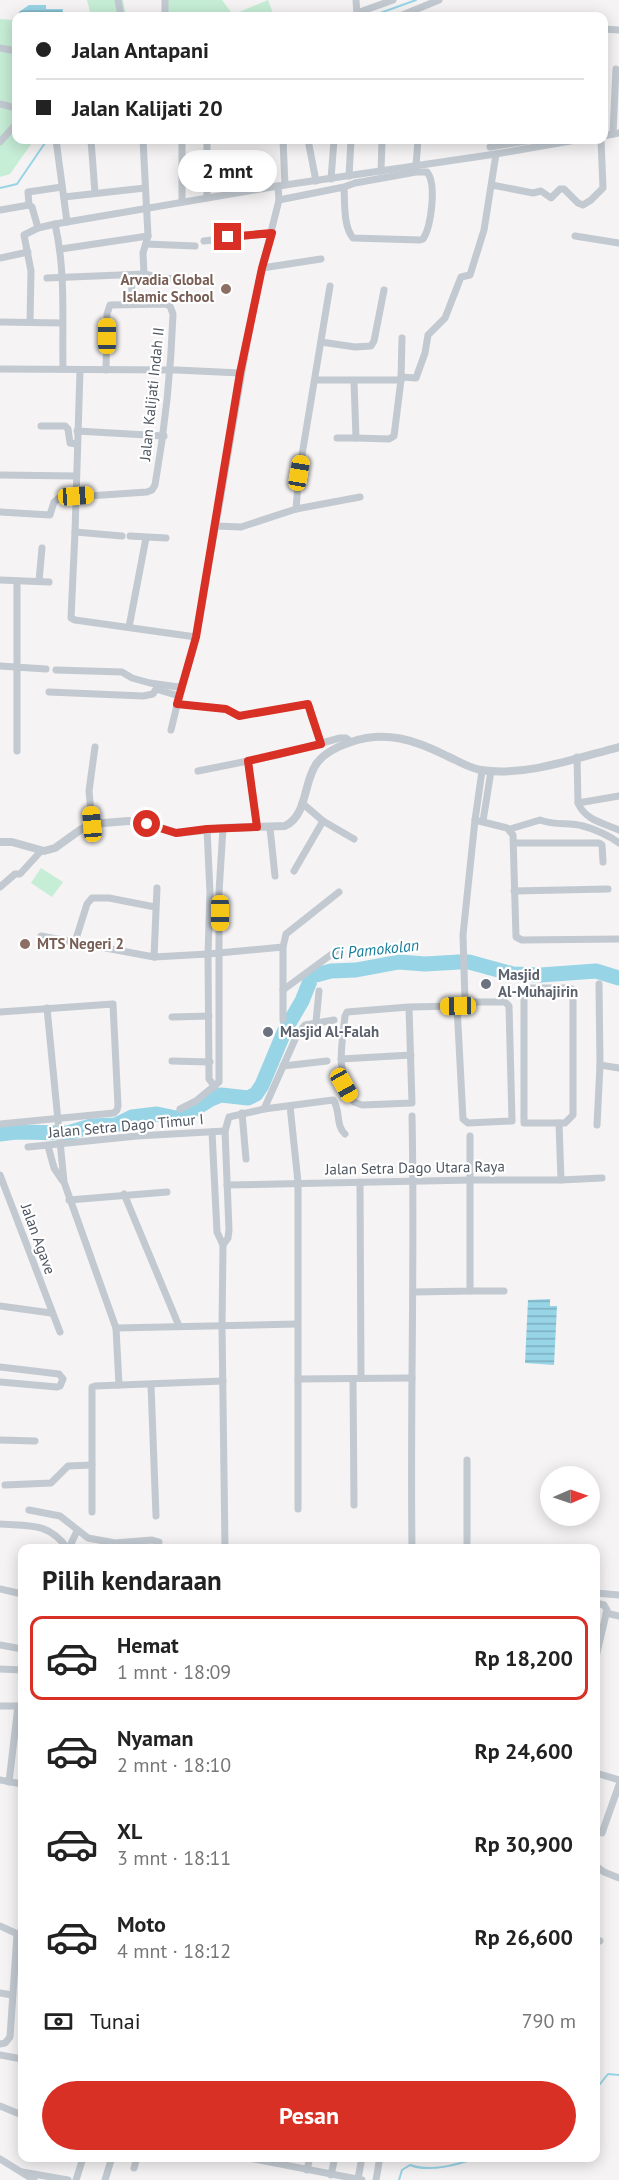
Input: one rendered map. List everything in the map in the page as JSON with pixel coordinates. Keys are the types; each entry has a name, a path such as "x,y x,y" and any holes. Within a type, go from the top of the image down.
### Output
{"street":[{"path":"364,12 393,0"},
{"path":"419,12 439,0"},
{"path":"616,69 616,134"},
{"path":"0,142 12,128"},
{"path":"57,144 67,222"},
{"path":"91,144 95,193"},
{"path":"144,144 147,240 143,253 144,274"},
{"path":"182,144 182,202"},
{"path":"207,144 207,198"},
{"path":"171,730 180,687 196,637 240,373 282,186 283,144"},
{"path":"309,144 316,181"},
{"path":"331,179 334,144"},
{"path":"349,176 351,144"},
{"path":"381,171 382,144"},
{"path":"416,166 418,144"},
{"path":"490,147 508,144"},
{"path":"30,322 30,271 24,234 38,228 182,202 553,144"},
{"path":"492,185 533,193 541,191 551,198 560,189 564,189 583,205 603,189 602,144"},
{"path":"315,380 416,378 425,353 428,335 445,318 461,277 470,275 484,230 496,154"},
{"path":"279,200 355,183 427,172 430,176 432,202 427,232 423,239 353,238 348,227 344,187"},
{"path":"38,228 32,207 29,206 29,191 63,187"},
{"path":"64,197 145,188"},
{"path":"0,210 29,206"},
{"path":"56,224 63,277 63,369"},
{"path":"204,241 272,233"},
{"path":"574,236 619,243"},
{"path":"61,249 147,240 195,246"},
{"path":"0,258 28,252"},
{"path":"262,268 321,259"},
{"path":"130,274 132,294"},
{"path":"47,278 144,274 162,278 196,280"},
{"path":"296,509 299,473 330,286"},
{"path":"321,342 355,347 371,346 384,290"},
{"name":"Jalan Kalijati Indah II","path":"76,496 147,492 155,485 164,436 171,370 173,314 170,306 166,304 110,305 107,314 106,370"},
{"path":"0,322 62,323"},
{"path":"337,438 394,436 402,338"},
{"path":"0,369 171,370 240,373"},
{"path":"80,370 72,619 196,637"},
{"path":"354,381 356,438"},
{"path":"41,426 68,427 70,443 76,444"},
{"path":"77,431 164,436"},
{"path":"0,476 76,476"},
{"path":"0,512 50,515 57,499 76,496"},
{"path":"216,526 241,527 296,509 360,496"},
{"path":"75,532 166,538"},
{"path":"129,627 146,538"},
{"path":"39,581 42,548"},
{"path":"0,580 49,582"},
{"path":"17,581 18,751"},
{"path":"0,666 46,669"},
{"path":"56,670 122,672 132,678 150,683 180,687"},
{"path":"49,692 142,696 153,694 156,689 178,700 226,709 239,716 308,704 321,744"},
{"path":"0,842 12,842 41,851 55,848 92,824 138,822 176,833 288,825 293,821 302,803 312,770 317,762 324,755 351,742 370,737 390,735 423,745 486,771 532,769 619,747"},
{"path":"198,771 343,737 351,742"},
{"path":"92,824 89,791 95,747"},
{"path":"577,757 578,803 585,816 619,830"},
{"path":"248,761 257,827"},
{"path":"409,1006 414,1100 408,1104 357,1105 344,1085 341,1059 345,1016 348,1012 409,1006 461,1004 505,1002 509,1006 512,1121 468,1123 463,1119 461,1004 465,952 463,935 486,771"},
{"path":"578,803 619,796"},
{"path":"302,803 323,821 354,838"},
{"path":"479,820 510,829 540,820 551,825 583,826 619,843"},
{"path":"294,871 323,821"},
{"path":"180,1109 215,1087 219,1077 219,892 223,828"},
{"path":"270,828 274,876"},
{"path":"207,829 210,893 209,1079 215,1087"},
{"path":"510,829 514,843 516,938 522,940 619,939"},
{"path":"514,843 599,843 602,845 603,861"},
{"path":"0,887 15,874 20,874 41,851"},
{"path":"209,863 222,862"},
{"path":"154,957 157,888"},
{"path":"514,891 608,889"},
{"path":"210,893 219,892"},
{"path":"284,1020 283,947 288,932 339,892"},
{"path":"75,942 87,904 92,898 110,898 155,907"},
{"path":"41,936 154,957 283,947"},
{"path":"283,990 336,951"},
{"path":"597,1125 600,984"},
{"path":"530,988 568,988 573,992 573,1115 565,1123 559,1123 524,1123 524,992 530,988"},
{"path":"316,1022 319,991"},
{"path":"0,1012 113,1004 117,1110 114,1113 58,1123 0,1124"},
{"path":"47,1008 64,1182 116,1328 119,1385"},
{"path":"172,1017 209,1017"},
{"path":"264,1108 301,1030 307,1023 334,1020"},
{"path":"341,1059 411,1055"},
{"path":"172,1061 210,1062"},
{"path":"284,1066 327,1061"},
{"path":"600,1065 619,1068"},
{"path":"223,1245 228,1238 229,1230 225,1131 229,1117 264,1108 333,1100 336,1103 340,1129 345,1134"},
{"path":"290,1106 298,1182 298,1509"},
{"path":"242,1113 246,1159"},
{"path":"411,1544 414,1292 412,1116"},
{"path":"559,1123 561,1180"},
{"name":"Jalan Setra Dago Timur I","path":"28,1148 60,1142 225,1131"},
{"path":"212,1132 217,1233 223,1245 225,1544"},
{"path":"470,1136 470,1291"},
{"path":"48,1146 54,1168 64,1182"},
{"name":"Jalan Agave","path":"0,1175 60,1332"},
{"name":"Jalan Setra Dago Utara Raya","path":"227,1185 602,1178"},
{"path":"354,1505 360,1182"},
{"path":"69,1200 167,1192"},
{"path":"124,1194 179,1326"},
{"path":"414,1292 504,1291"},
{"path":"0,1306 51,1312"},
{"path":"116,1328 297,1324"},
{"path":"0,1367 59,1374 63,1379 57,1387 0,1382"},
{"path":"298,1379 412,1378"},
{"path":"92,1512 92,1388 95,1386 223,1381"},
{"path":"151,1385 156,1516"},
{"path":"0,1440 35,1441"},
{"path":"467,1460 467,1544"},
{"path":"5,1485 51,1483 68,1466 92,1465"},
{"path":"29,1510 60,1516 88,1538 106,1542 152,1540 159,1542"},
{"path":"0,1524 50,1530 64,1544"},
{"path":"70,1544 77,1531"},
{"path":"0,1589 18,1593"},
{"path":"600,1593 619,1595"},
{"path":"600,1604 604,1605 606,1613 600,1637"},
{"path":"606,1613 619,1616"},
{"path":"0,1645 18,1648"},
{"path":"0,1669 18,1670"},
{"path":"0,1706 18,1706"},
{"path":"9,1782 18,1720"},
{"path":"600,1775 619,1782 602,1833"},
{"path":"0,1780 18,1783"},
{"path":"600,1869 619,1878"},
{"path":"0,1926 18,1934"},
{"path":"0,2044 5,2043 9,2037 18,1950"},
{"path":"0,1993 12,1995"},
{"path":"0,2055 18,2058"},
{"path":"0,2106 18,2113"},
{"path":"0,2159 34,2180"},
{"path":"76,2180 82,2162"},
{"path":"105,2180 110,2162"},
{"path":"134,2168 136,2162"},
{"path":"267,2162 360,2180 362,2162"},
{"path":"302,2180 308,2162"},
{"path":"331,2175 334,2162"},
{"path":"376,2180 379,2162"},
{"path":"22,2172 68,2180"}],"green space":[{"path":"87,0 123,0 125,12 90,12"},
{"path":"168,0 222,0 231,12 168,12"},
{"path":"268,0 272,12 239,12"},
{"path":"0,19 12,20 12,144 31,144 10,174 0,177"},
{"path":"41,868 63,882 52,897 31,883"}],"water":[{"path":"29,5 46,5 46,9 63,9 63,12 19,12"},
{"path":"550,1299 550,1306 557,1306 554,1365 525,1363 528,1300"}],"waterway":[{"path":"383,12 416,0"},
{"path":"0,188 17,184 44,144"},
{"name":"Ci Pamokolan","path":"0,1134 68,1133 91,1126 116,1125 132,1117 157,1114 176,1118 184,1116 221,1095 248,1098 256,1094 262,1085 285,1030 302,1001 312,976 331,971 356,970 399,962 425,964 469,962 513,974 541,975 596,971 619,978"},
{"path":"600,2084 608,2074 619,2075"},
{"path":"399,2180 402,2170 410,2165 436,2168 464,2162"}],"place":[{"name":"Arvadia Global Islamic School","path":"226,289"},
{"name":"MTS Negeri 2","path":"25,944"},
{"name":"Masjid Al-Muhajirin","path":"486,984"},
{"name":"Masjid Al-Falah","path":"268,1032"}],"route":[{"path":"147,824 176,833 257,827 248,761 321,744 310,712 311,707 308,704 239,716 226,709 177,704 196,637 240,373 262,268 272,233 228,237"}]}
